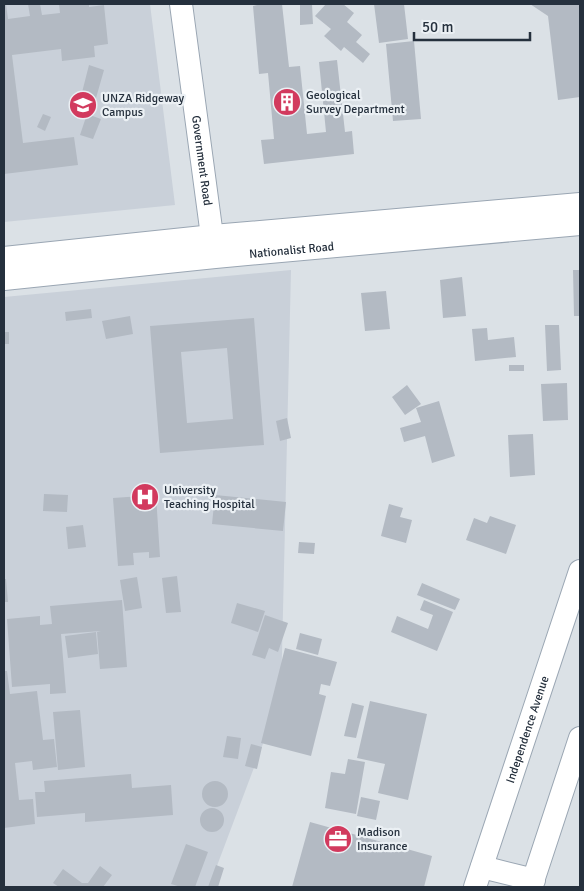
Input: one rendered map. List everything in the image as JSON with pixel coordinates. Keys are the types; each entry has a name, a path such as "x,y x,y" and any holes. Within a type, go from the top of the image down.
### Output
{"main road":[{"name":"Government Road","path":"181,4 214,246"},
{"name":"Nationalist Road","path":"4,279 214,246 580,204"},
{"name":"Nationalist Road","path":"4,258 580,224"},
{"name":"Independence Avenue","path":"479,877 580,571"},
{"path":"479,877 533,884 580,738"}],"shaded area":[{"name":"UNZA Ridgeway Campus","path":"4,4 150,4 175,205 4,222"},
{"name":"University Teaching Hospital","path":"291,270 281,696 209,887 4,887 4,297"}],"building":[{"path":"4,4 6,4 8,19 30,16 28,4 40,4 42,15 60,13 59,4 89,4 89,7 104,5 108,44 94,46 95,57 62,61 61,49 12,55 23,143 74,137 78,165 4,174"},
{"name":"Geological Survey Department","path":"282,4 289,67 300,66 307,134 326,132 319,62 337,60 345,132 352,131 354,154 264,164 261,140 274,139 268,73 259,74 253,6"},
{"path":"300,4 312,4 313,24 300,25"},
{"path":"326,4 343,4 354,13 347,22 362,35 356,42 370,54 363,63 344,47 341,51 324,36 331,29 315,16"},
{"path":"374,4 404,4 408,39 379,43"},
{"path":"530,4 580,4 580,97 558,100 548,16"},
{"path":"414,41 421,119 393,121 386,44"},
{"path":"89,65 104,70 92,112 78,108"},
{"path":"43,114 51,117 45,131 37,127"},
{"path":"87,114 101,119 93,139 80,135"},
{"path":"573,270 580,270 580,316 574,316"},
{"path":"462,277 466,316 443,318 440,280"},
{"path":"386,291 390,329 365,331 361,293"},
{"path":"91,309 92,318 66,321 65,312"},
{"path":"130,316 133,334 106,339 102,321"},
{"path":"254,318 264,445 160,453 150,326","holes":["227,348 233,419 187,423 181,352"]},
{"path":"545,325 559,325 561,370 547,371"},
{"path":"487,328 488,340 514,337 516,357 475,361 472,329"},
{"path":"4,332 9,332 9,344 4,344"},
{"path":"509,365 524,365 524,371 509,371"},
{"path":"567,383 568,420 543,421 541,384"},
{"path":"407,385 421,404 405,415 392,397"},
{"path":"439,401 455,456 432,463 425,436 404,442 400,428 421,422 416,408"},
{"path":"287,418 291,438 280,441 276,421"},
{"path":"533,434 535,475 510,477 508,435"},
{"path":"44,494 68,495 67,512 43,511"},
{"path":"156,495 160,557 149,558 149,552 133,553 134,565 118,566 113,498"},
{"path":"215,495 286,502 283,531 212,524"},
{"path":"389,504 403,508 400,517 412,520 406,543 381,536"},
{"path":"490,516 516,525 506,554 466,540 474,518 487,523"},
{"path":"83,525 86,547 68,549 66,527"},
{"path":"299,542 315,543 314,554 298,553"},
{"path":"177,576 181,612 166,613 162,578"},
{"path":"137,577 142,608 125,611 120,580"},
{"path":"4,579 6,579 8,602 4,602"},
{"path":"422,583 460,599 455,610 417,595"},
{"path":"122,600 127,667 100,669 97,632 101,631 61,634 66,693 50,694 50,684 12,687 7,619 40,616 40,625 52,624 50,606"},
{"path":"424,600 453,612 437,651 391,632 397,616 428,629 433,615 420,610"},
{"path":"237,603 265,611 258,632 231,623"},
{"path":"265,615 288,623 278,652 269,648 265,659 252,655"},
{"path":"96,632 98,654 68,658 65,636"},
{"path":"300,633 322,639 318,655 296,649"},
{"path":"285,648 337,662 330,686 321,684 319,694 326,696 311,756 261,743"},
{"path":"4,671 7,671 10,694 37,691 43,740 54,739 57,767 33,770 32,761 15,763 19,800 33,799 35,824 4,828"},
{"path":"370,701 427,714 408,800 378,793 385,764 357,758"},
{"path":"352,703 364,706 356,738 344,736"},
{"path":"80,710 85,767 58,770 53,712"},
{"path":"227,736 241,738 238,759 223,757"},
{"path":"251,744 262,747 257,769 245,766"},
{"path":"348,759 365,762 356,814 325,808 331,772 345,774"},
{"path":"131,774 132,788 171,785 173,815 85,822 85,813 37,817 35,792 45,792 44,781"},
{"path":"215,781 224,785 228,794 224,803 215,807 206,803 202,794 206,785"},
{"path":"361,797 380,801 376,820 357,816"},
{"path":"207,808 217,808 224,815 224,825 217,832 207,832 200,825 200,815"},
{"name":"Madison Insurance","path":"310,822 432,856 424,887 292,887"},
{"path":"186,844 208,852 195,887 181,887 171,884"},
{"path":"216,865 224,868 218,887 208,887"},
{"path":"100,866 112,875 103,887 59,887 53,883 63,869 82,883 88,883"}],"place":[{"name":"Geological Survey Department","path":"287,102"},
{"name":"UNZA Ridgeway Campus","path":"83,105"},
{"name":"University Teaching Hospital","path":"145,497"},
{"name":"Madison Insurance","path":"338,839"}]}
